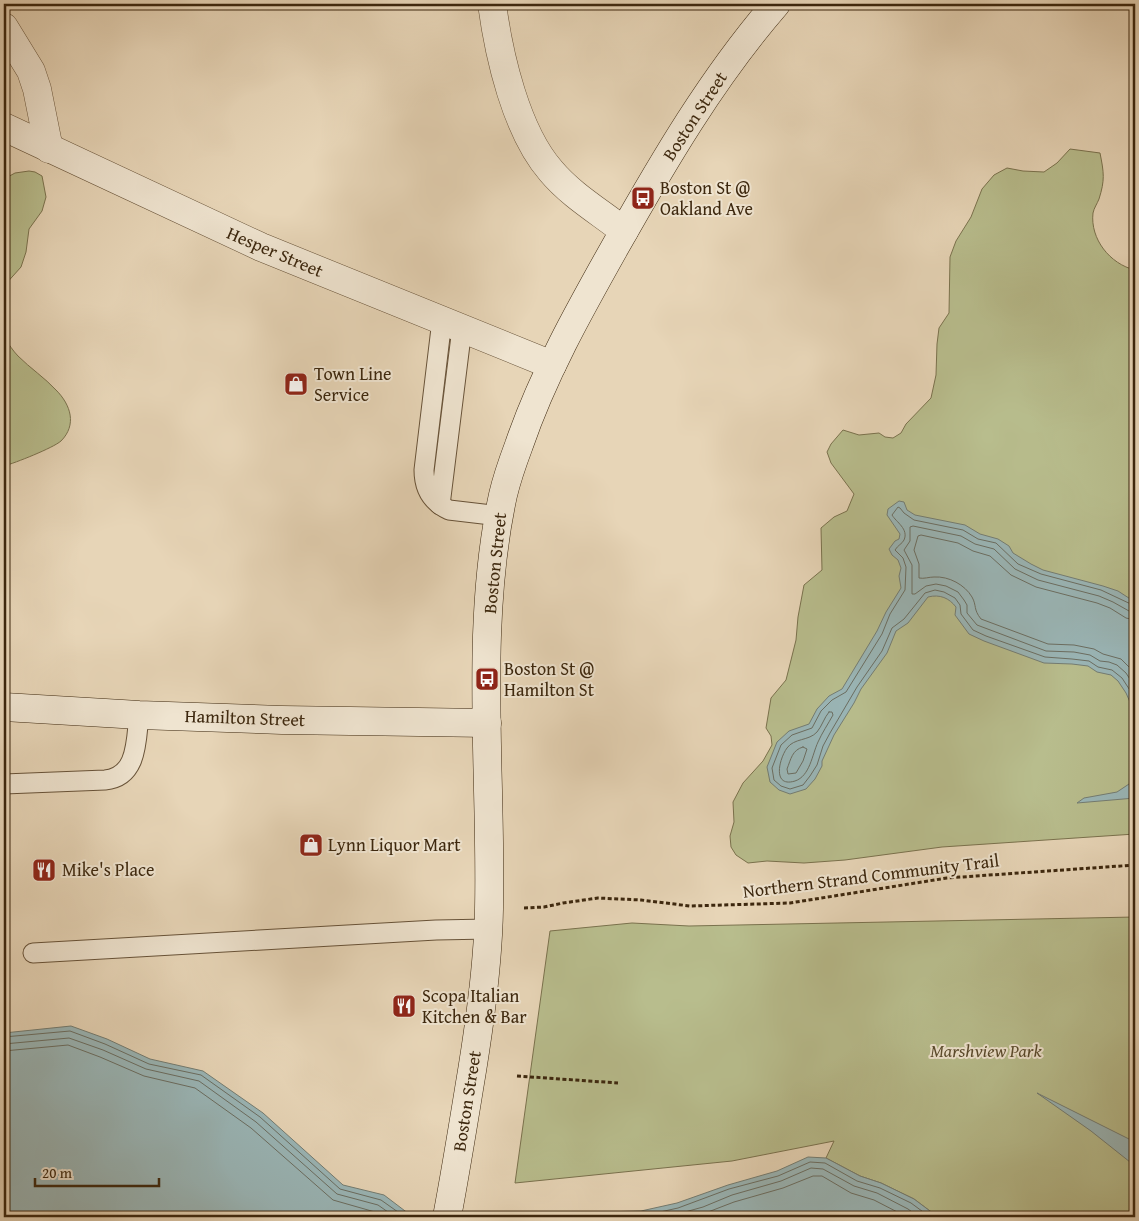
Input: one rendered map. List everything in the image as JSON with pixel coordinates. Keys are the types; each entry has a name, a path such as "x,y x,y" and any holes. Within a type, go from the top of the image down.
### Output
{"main road":[{"path":"492,4 496,32 507,75 525,130 534,148 559,180 624,231"},
{"name":"Boston Street","path":"450,1206 480,1022 489,918 487,642 491,578 504,492 526,424 581,306 681,134 736,53 776,4"},
{"path":"4,27 31,71 49,149"},
{"name":"Hesper Street","path":"4,126 49,149 261,247 552,365"},
{"name":"Hamilton Street","path":"4,707 139,715 282,720 487,723"}],"lane":[{"path":"452,324 424,470 425,484 428,491 440,504 456,512 500,516"},
{"path":"4,784 105,780 117,777 127,770 133,759 139,715"},
{"path":"33,953 436,930 489,918"}],"path":[{"name":"Northern Strand Community Trail","path":"489,918 598,898 641,900 690,906 782,903 812,900 948,878 1135,865"},
{"path":"518,1076 618,1083"}],"green space":[{"path":"1070,149 1100,153 1103,181 1099,199 1093,213 1095,232 1098,241 1110,256 1117,262 1135,270 1135,834 942,847 845,860 804,863 767,861 748,863 736,855 731,847 730,836 734,822 733,802 743,783 763,761 772,745 771,736 766,728 771,698 786,680 796,640 804,585 822,570 821,528 834,517 847,511 854,494 831,463 827,452 843,430 859,435 879,433 885,437 893,438 901,433 906,424 931,398 936,375 939,328 949,313 950,257 956,241 971,217 982,189 994,175 1007,168 1044,172 1057,163"},
{"path":"29,171 42,176 46,197 42,211 29,229 26,252 21,267 4,286 4,179 15,173"},
{"path":"4,338 18,356 61,396 68,409 70,422 66,435 57,444 4,466"},
{"name":"Marshview Park","path":"1135,917 1135,1217 938,1217 914,1199 881,1183 860,1176 826,1158 834,1141 732,1161 515,1183 550,931 632,923 689,926"}],"water":[{"path":"899,501 904,502 907,510 915,515 965,525 980,534 998,539 1009,546 1013,553 1043,570 1118,591 1135,602 1135,703 1130,702 1118,681 1111,675 1097,672 1088,666 1044,663 969,634 955,615 956,607 944,597 932,596 928,597 908,623 896,631 887,653 861,689 834,735 815,779 806,789 790,794 779,790 770,782 767,767 777,742 789,731 809,724 817,709 829,696 842,689 901,588 899,576 901,568 898,560 889,549 899,539 900,534 887,515 888,509"},
{"path":"1135,780 1135,798 1077,803 1084,798 1117,792"},
{"path":"71,1026 107,1039 150,1059 203,1071 263,1113 343,1185 384,1195 413,1217 4,1217 4,1033"},
{"path":"1037,1093 1135,1142 1135,1166 1091,1131"},
{"path":"808,1157 826,1158 860,1176 881,1183 914,1199 938,1217 579,1217 601,1212 641,1211 677,1203 728,1185 777,1171"}],"place":[{"name":"Boston St @ Oakland Ave","path":"643,198"},
{"name":"Town Line Service","path":"296,384"},
{"name":"Boston St @ Hamilton St","path":"487,679"},
{"name":"Lynn Liquor Mart","path":"311,845"},
{"name":"Mike's Place","path":"44,870"},
{"name":"Scopa Italian Kitchen & Bar","path":"404,1006"}]}
